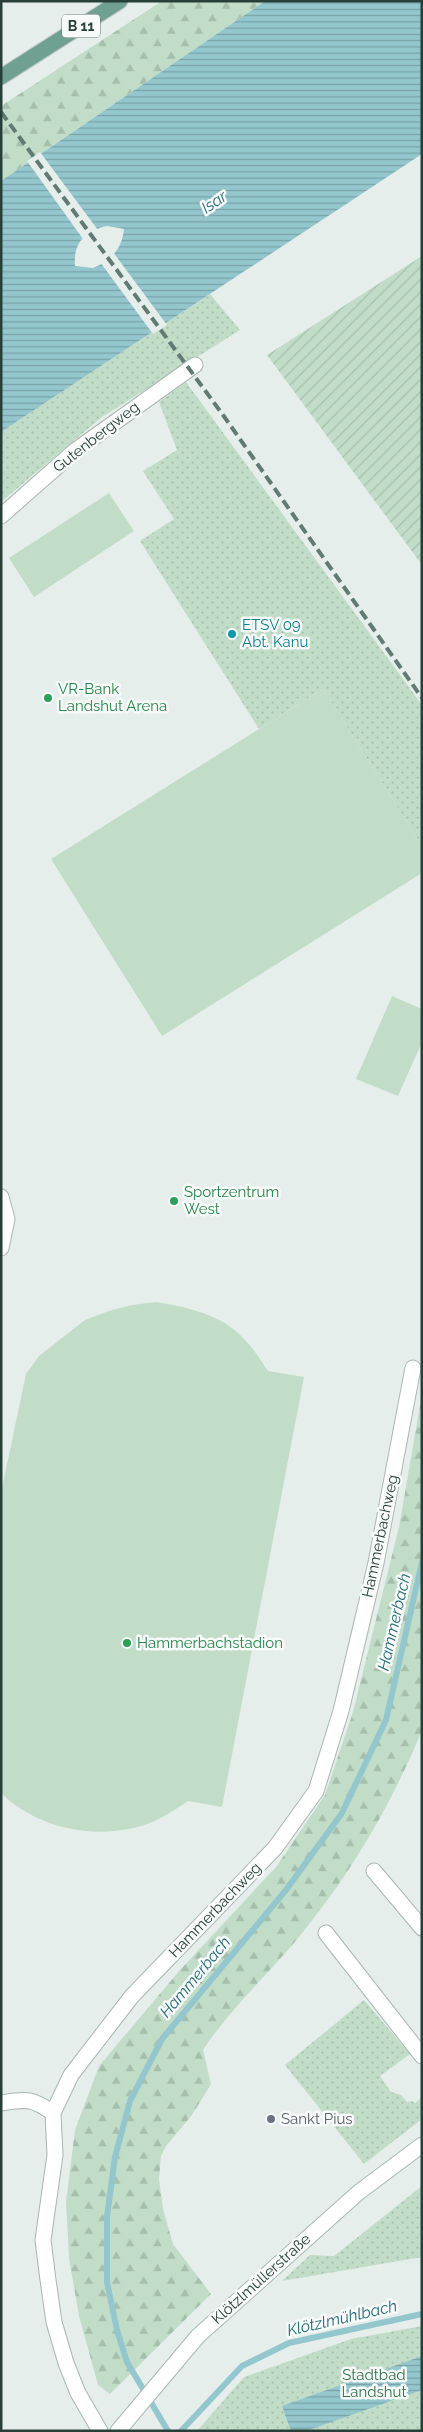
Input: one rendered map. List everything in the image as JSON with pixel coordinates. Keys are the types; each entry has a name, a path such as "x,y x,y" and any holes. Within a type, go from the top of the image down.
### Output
{"main road":[{"name":"B 11","path":"1,77 120,1"}],"street":[{"name":"Gutenbergweg","path":"1,516 76,450 195,365"},
{"path":"1,1197 7,1219 1,1248"},
{"name":"Hammerbachweg","path":"100,2431 78,2393 66,2363 54,2322 43,2240 55,2155 53,2113 71,2075 132,1996 275,1848 316,1791 341,1711 371,1581 413,1368"},
{"path":"374,1871 422,1928"},
{"path":"326,1933 422,2056"},
{"path":"1,2104 19,2100 36,2101 53,2113"},
{"name":"Klötzlmüllerstraße","path":"123,2425 198,2336 359,2192 422,2145"}],"green space":[{"path":"162,1 265,1 1,181 1,106"},
{"path":"422,256 422,565 267,355"},
{"path":"210,294 240,330 102,417 1,502 1,432"},
{"path":"186,382 422,705 422,846 323,689 259,729 140,541 174,519 143,471 177,450 159,402"},
{"path":"109,493 134,531 34,597 9,558"},
{"path":"323,689 422,846 422,873 162,1036 51,859"},
{"path":"392,996 422,1009 422,1042 398,1096 356,1079"},
{"name":"Hammerbachstadion","path":"156,1302 192,1310 216,1318 227,1324 245,1340 268,1371 304,1377 222,1807 188,1801 159,1819 141,1826 104,1832 85,1831 48,1823 15,1805 1,1793 1,1493 26,1374 39,1356 85,1320 132,1305"},
{"path":"422,1394 422,1730 385,1809 338,1885 291,1947 226,2019 203,2050 211,2084 192,2115 166,2146 161,2156 159,2179 163,2209 173,2244 211,2294 110,2394 98,2385 79,2316 69,2258 66,2202 75,2130 99,2066 180,1970 276,1867 325,1795 353,1712 399,1527"},
{"path":"364,2000 410,2054 380,2076 391,2092 401,2095 407,2102 412,2101 415,2103 422,2097 422,2119 364,2164 285,2065"},
{"path":"422,2186 422,2257 282,2281 310,2255 334,2256"},
{"name":"Stadtbad Landshut","path":"422,2326 422,2431 197,2431 244,2377 351,2339"}],"water":[{"name":"Isar","path":"265,1 422,1 422,154 1,432 1,181","holes":["107,226 124,229 121,243 105,262 93,268 75,266 78,245 92,231"]},
{"path":"422,2356 422,2390 306,2431 291,2431 282,2406"}],"pier":[{"path":"40,152 98,230 83,239 27,161"},
{"path":"113,252 167,325 153,334 100,262"}],"waterway":[{"name":"Hammerbach","path":"168,2431 127,2362 117,2330 107,2282 107,2217 115,2157 130,2101 162,2039 286,1890 342,1813 386,1720 422,1562"},
{"name":"Klötzlmühlbach","path":"181,2431 242,2366 289,2343 422,2314"}],"railway":[{"path":"1,112 223,415 422,698"}],"place":[{"name":"ETSV 09 Abt. Kanu","path":"232,634"},
{"name":"VR-Bank Landshut Arena","path":"48,698"},
{"name":"Sportzentrum West","path":"174,1201"},
{"name":"Hammerbachstadion","path":"127,1643"},
{"name":"Sankt Pius","path":"271,2119"}]}
